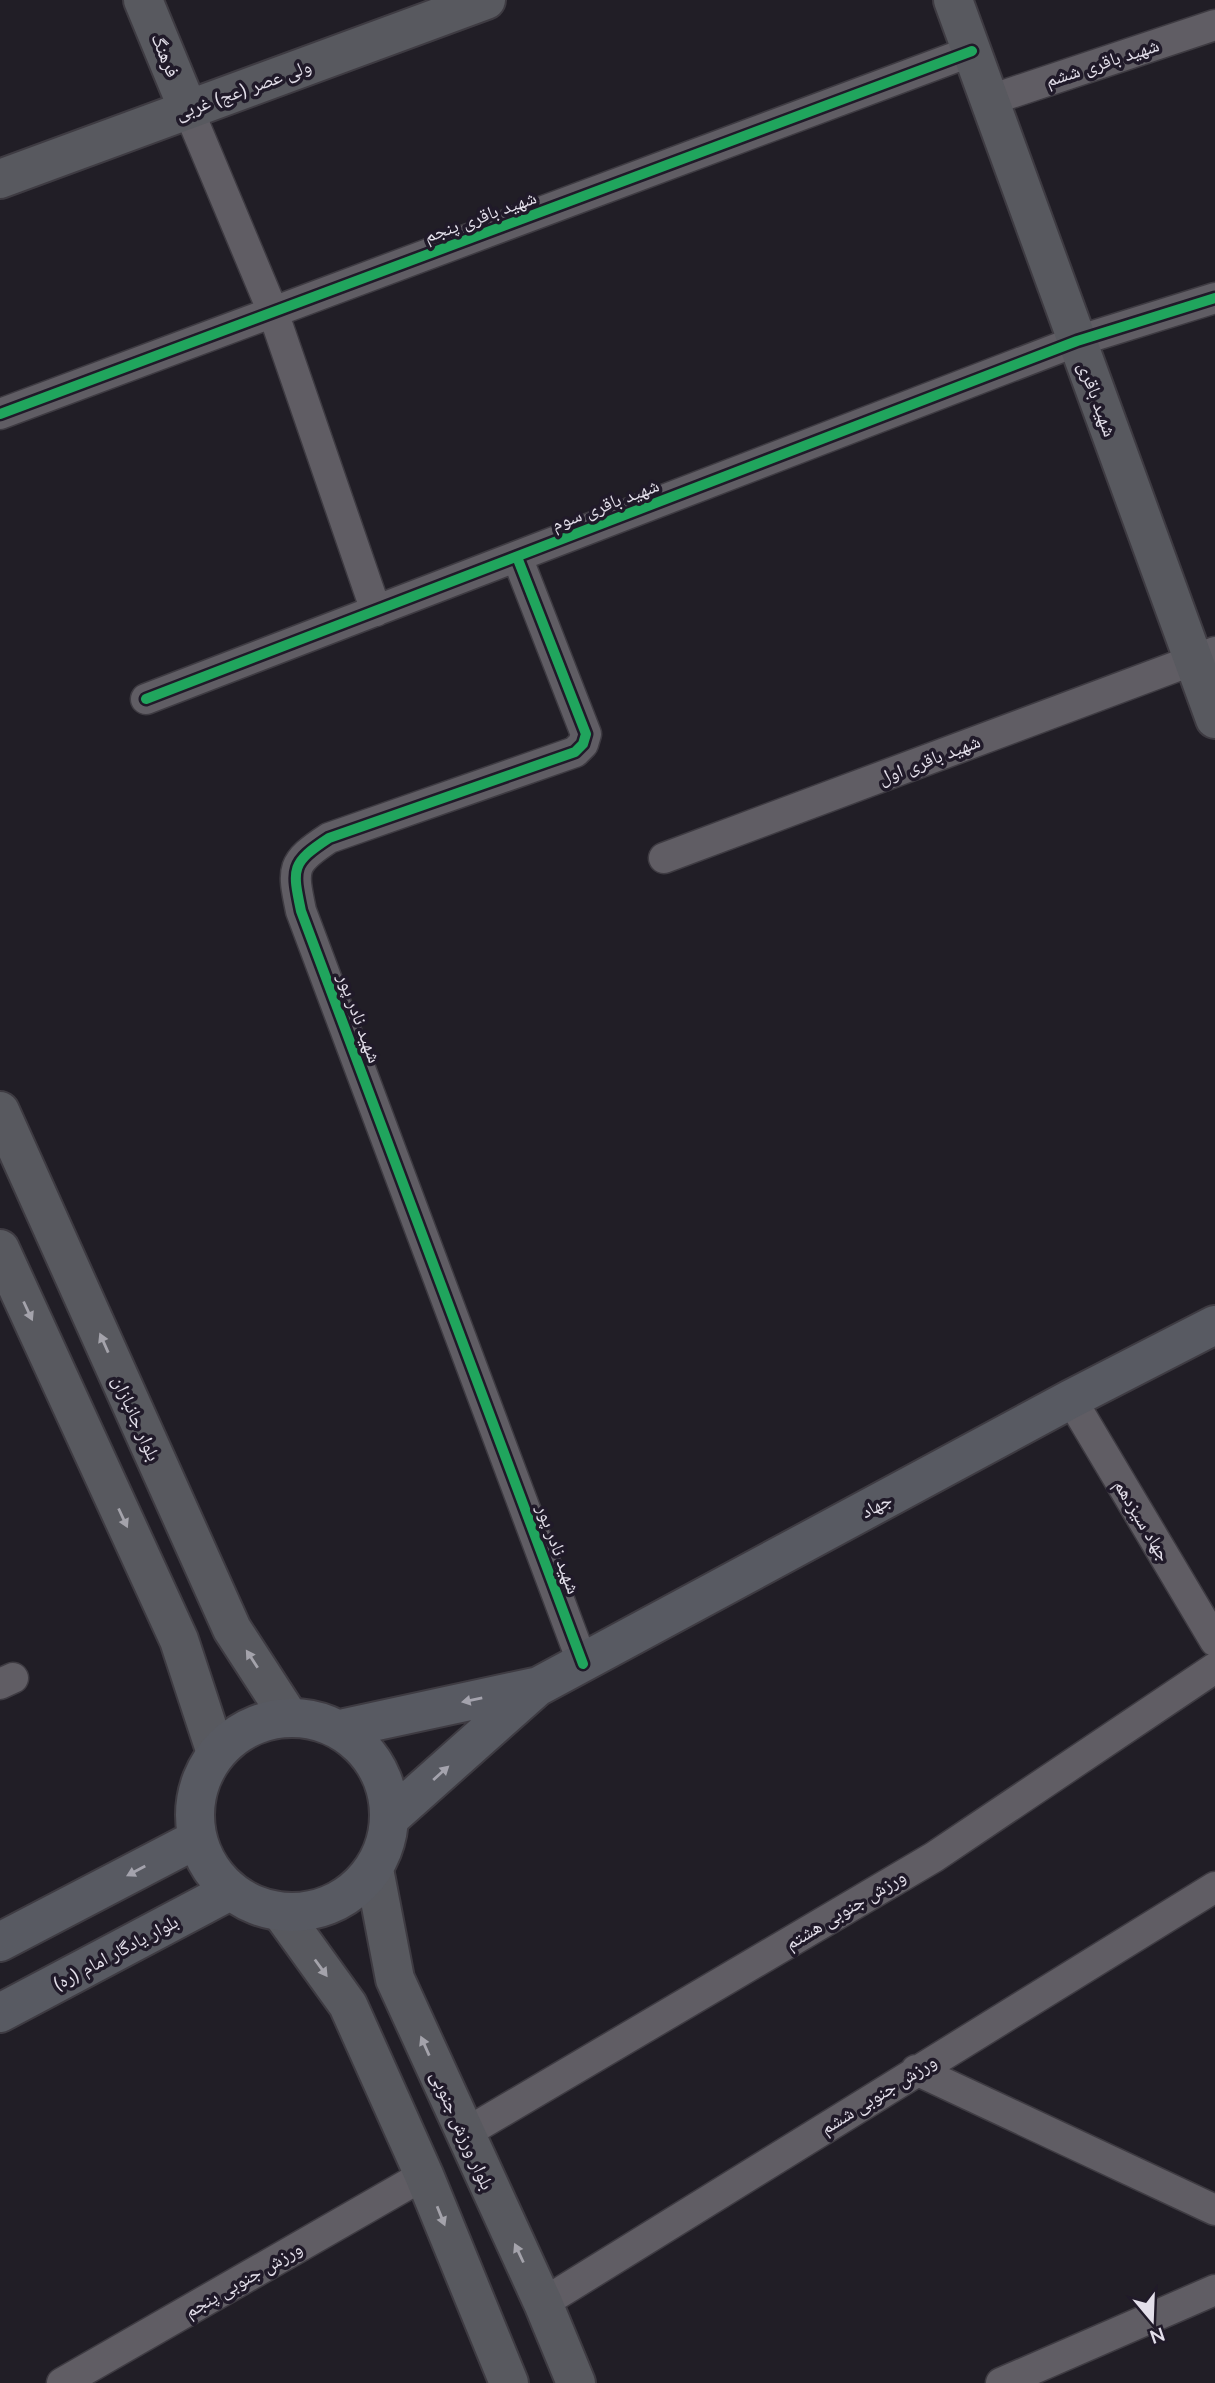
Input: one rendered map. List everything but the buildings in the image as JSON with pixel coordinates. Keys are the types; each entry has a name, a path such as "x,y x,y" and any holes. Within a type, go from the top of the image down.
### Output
{"main road":[{"name":"جهاد","path":"340,1729 539,1686 1071,1399 1215,1325"},
{"name":"جهاد","path":"390,1818 539,1686"},
{"path":"289,1717 315,1720 340,1729 362,1745 377,1766 388,1792 390,1818 386,1844 374,1869 356,1888 335,1903 310,1911 281,1912 254,1906 230,1891 209,1868 197,1839 194,1809 201,1780 216,1754 238,1733 262,1721 289,1717"},
{"path":"0,1942 197,1839"},
{"name":"بلوار یادگار امام (ره)","path":"0,2013 230,1891"}],"street":[{"name":"فرهنگ","path":"143,0 188,109"},
{"name":"ولی عصر (عج) غربی","path":"0,178 486,0"},
{"name":"شهید باقری","path":"953,0 1077,341 1205,656 1215,719"},
{"name":"شهید باقری ششم","path":"990,100 1215,25"},
{"name":"شهید باقری پنجم","path":"0,414 972,51"},
{"path":"188,109 273,312 376,611"},
{"name":"شهید باقری سوم","path":"146,699 1077,341 1215,298"},
{"name":"شهید نادر پور","path":"517,556 586,734 583,744 575,752 536,767 329,838 303,854 294,878 302,912 583,1664"},
{"name":"شهید باقری اول","path":"664,858 1205,656"},
{"name":"بلوار جانبازان","path":"0,1111 232,1629 289,1717"},
{"path":"0,1249 179,1640 216,1754"},
{"name":"جهاد سیزدهم","path":"1071,1399 1215,1641"},
{"name":"ورزش جنوبی هشتم","path":"464,2134 934,1857 1215,1668"},
{"name":"بلوار ورزش جنوبی","path":"374,1869 395,1979 543,2303 576,2383"},
{"name":"ورزش جنوبی ششم","path":"543,2303 1215,1887"},
{"path":"281,1912 348,2005 424,2175 509,2383"},
{"path":"916,2070 1215,2210"},
{"name":"ورزش جنوبی پنجم","path":"62,2383 424,2175"},
{"path":"1001,2383 1215,2290"}],"cycle path":[{"path":"0,414 972,51"},
{"path":"146,699 1077,341 1215,298"},
{"path":"517,557 586,734 583,744 575,752 329,838 301,861 297,868 296,885 301,911 583,1664"}]}
